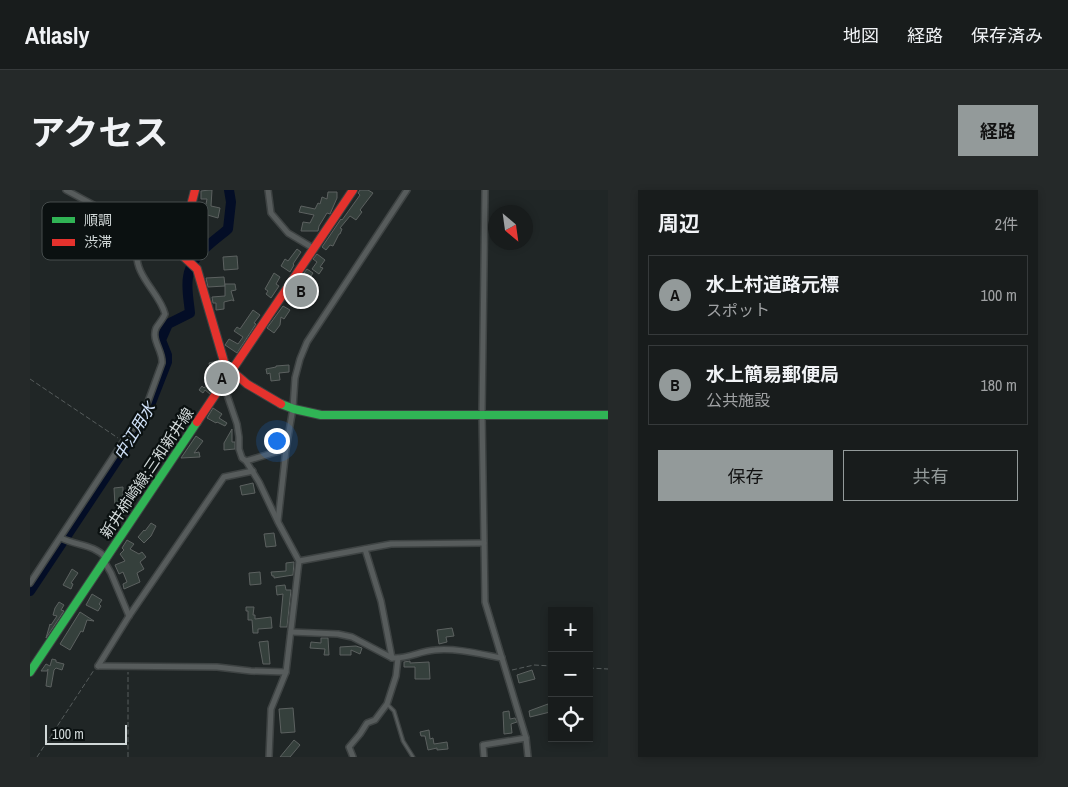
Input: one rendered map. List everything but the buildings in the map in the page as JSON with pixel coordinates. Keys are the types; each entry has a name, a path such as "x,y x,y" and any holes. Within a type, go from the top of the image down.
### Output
{"main road":[{"path":"193,202 196,194 195,190"},
{"name":"新井柿崎線;三和新井線","path":"30,672 353,190"},
{"path":"187,260 197,269 225,365 231,373 274,400 293,408 321,415 608,415"}],"street":[{"path":"66,190 88,202"},
{"path":"268,190 271,213 288,233 313,248"},
{"path":"278,522 293,408 295,378 300,358 307,342 407,190"},
{"path":"485,190 482,414 485,602 526,738 528,757"},
{"path":"30,583 140,419 146,407 162,359 155,335 156,329 165,314 143,278 138,260"},
{"path":"223,384 237,424 240,438 238,449 242,458 253,471 299,562 286,672 271,710 269,757"},
{"path":"246,462 286,450"},
{"path":"253,471 224,476 129,616 98,666 218,667 251,671 286,672"},
{"path":"61,538 71,543 100,551 129,616"},
{"path":"299,562 391,544 484,543"},
{"path":"353,757 349,747 367,723 375,720 388,704 396,676 395,658 381,601 365,549"},
{"path":"291,632 338,634 352,637 395,658 437,650 459,651 502,658"},
{"path":"484,757 484,745 526,738"}],"lane":[{"path":"388,704 394,711 403,741 413,757"}],"path":[{"path":"30,380 123,442"},
{"path":"506,672 534,665 548,666"},
{"path":"37,757 98,666"},
{"path":"128,667 128,757"},
{"path":"593,668 608,669"}],"waterway":[{"name":"中江用水","path":"208,246 228,229 231,202 229,190"},
{"name":"中江用水","path":"30,591 145,418 167,362 167,355 161,340 168,324 190,313 187,286 190,269 195,260"}],"traffic: fast":[{"path":"281,404 321,415 608,415"},
{"path":"30,672 197,422"}],"traffic: jam":[{"path":"192,202 195,190"},
{"path":"197,422 353,190"},
{"path":"187,260 197,269 225,365 247,384 281,404"}],"place":[{"name":"水上簡易郵便局","path":"301,291"},
{"name":"水上村道路元標","path":"222,378"}]}
